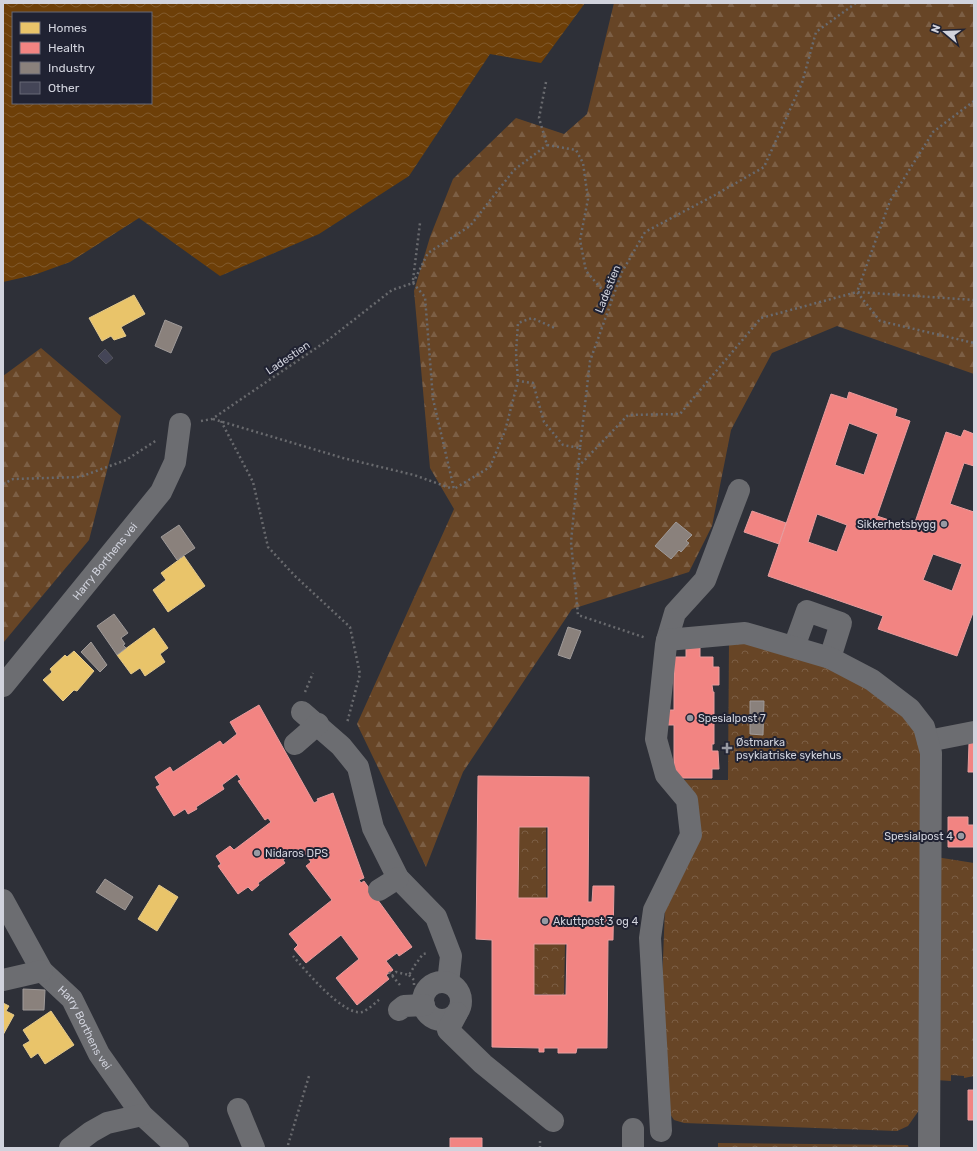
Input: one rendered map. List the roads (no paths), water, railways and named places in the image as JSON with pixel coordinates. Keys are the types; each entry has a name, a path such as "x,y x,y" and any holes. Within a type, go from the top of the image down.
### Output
{"street":[{"name":"Harry Borthens vei","path":"3,686 161,492 175,462 180,424"},
{"path":"661,1131 650,938 654,910 692,835 687,800 666,775 656,739 666,642 675,613 705,580 739,490"},
{"path":"794,648 807,611 841,623 830,658"},
{"path":"666,642 745,633 830,658 872,680 910,709 924,727 931,753 929,1148"},
{"path":"295,744 310,718 341,746 358,767 373,828 398,878 436,917 451,956 448,984"},
{"path":"928,740 974,732"},
{"path":"379,890 398,878"},
{"name":"Harry Borthens vei","path":"3,900 42,971 72,999 99,1054 142,1115 178,1148"},
{"path":"3,980 42,971"},
{"path":"457,1013 452,1017 441,1020 430,1016 424,1005 424,995 431,986 442,982 454,986 460,996 461,1002 457,1013 448,1030 483,1064 552,1121"},
{"path":"392,999 404,1006 424,1005"},
{"path":"238,1109 254,1148"},
{"path":"70,1148 91,1132 108,1123 142,1115"}],"water":[{"path":"3,3 585,3 541,63 490,54 409,176 319,234 220,276 139,218 70,262 34,275 3,282"}],"place":[{"name":"Sikkerhetsbygg","path":"944,524"},
{"name":"Spesialpost 7","path":"690,718"},
{"name":"Østmarka psykiatriske sykehus","path":"727,748"},
{"name":"Spesialpost 4","path":"961,836"},
{"name":"Nidaros DPS","path":"257,853"},
{"name":"Akuttpost 3 og 4","path":"545,921"}]}
